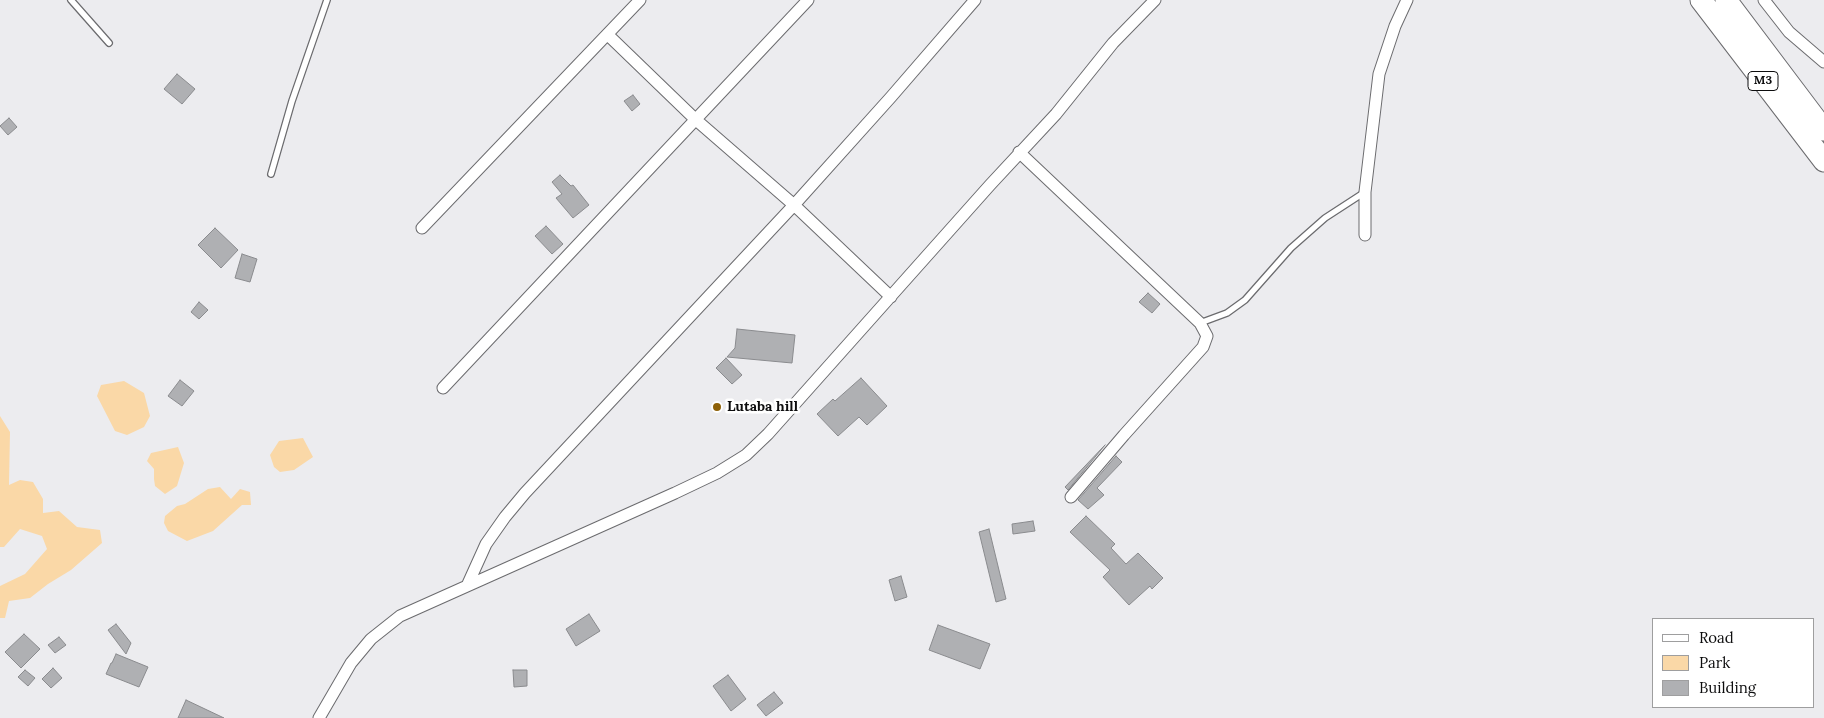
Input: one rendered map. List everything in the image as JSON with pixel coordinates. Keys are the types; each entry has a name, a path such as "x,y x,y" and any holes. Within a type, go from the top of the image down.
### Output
{"highway":[{"name":"M3","path":"1701,0 1824,161"},
{"name":"M3","path":"1726,0 1824,130"}],"street":[{"path":"422,228 640,0"},
{"path":"443,388 808,0"},
{"path":"467,586 486,544 525,493 794,205 891,98 975,0"},
{"path":"319,718 351,663 371,639 400,616 718,473 746,455 768,434 1019,152 1056,114 1113,43 1155,0"},
{"path":"1365,235 1365,192 1379,74 1395,26 1407,0"},
{"path":"1764,0 1789,32 1824,62"},
{"path":"608,35 695,119 794,205 891,297"},
{"path":"1019,152 1200,323 1207,336 1203,346 1071,497"}],"lane":[{"path":"71,0 109,43"},
{"path":"271,174 292,101 327,0"},
{"path":"1200,323 1227,313 1245,300 1291,248 1325,218 1365,192"}],"green space":[{"path":"124,381 144,393 150,416 144,427 127,435 115,431 97,396 101,385"},
{"path":"0,416 10,432 9,485 20,480 33,482 43,499 43,513 59,511 77,527 100,530 102,543 71,570 30,598 9,601 5,618 0,618 0,586 25,574 47,549 42,536 20,529 4,547 0,547"},
{"path":"303,438 313,457 294,470 280,472 274,467 270,455 279,441"},
{"path":"178,447 184,463 177,486 165,494 155,486 154,469 147,461 151,453"},
{"path":"220,487 231,499 240,489 250,492 251,505 242,505 213,531 187,541 168,531 164,523 165,516 177,506 185,504 208,489"}],"building":[{"path":"177,74 195,89 182,104 164,89"},
{"path":"633,95 640,104 632,111 624,101"},
{"path":"9,118 17,127 8,135 0,126"},
{"path":"560,175 571,186 573,185 589,205 573,218 556,198 562,194 552,182"},
{"path":"546,226 563,244 552,254 535,236"},
{"path":"215,228 238,250 221,268 198,245"},
{"path":"242,254 257,259 250,282 235,278"},
{"path":"1148,293 1160,304 1152,313 1139,302"},
{"path":"199,302 208,310 199,319 191,312"},
{"path":"737,329 795,335 792,363 727,357 735,348"},
{"path":"726,358 742,375 732,384 716,368"},
{"path":"861,378 887,406 867,425 859,417 838,436 817,414"},
{"path":"180,380 194,391 182,406 168,396"},
{"path":"1105,445 1068,490 1065,487"},
{"path":"1116,456 1122,462 1097,488 1104,495 1088,509 1078,500"},
{"path":"1086,516 1115,544 1111,548 1126,564 1138,553 1163,578 1152,589 1150,586 1129,605 1103,577 1110,570 1070,532"},
{"path":"1033,521 1035,531 1013,534 1012,524"},
{"path":"989,529 1006,599 996,602 979,532"},
{"path":"901,576 907,597 895,601 889,580"},
{"path":"589,614 600,631 576,646 566,629"},
{"path":"116,624 131,643 126,654 108,630"},
{"path":"938,625 990,644 980,669 929,650"},
{"path":"24,634 40,649 21,668 5,652"},
{"path":"59,637 66,645 55,653 48,645"},
{"path":"116,654 148,667 139,687 106,674"},
{"path":"53,668 62,678 51,688 42,679"},
{"path":"25,670 35,678 28,686 18,677"},
{"path":"513,670 527,670 527,686 514,687"},
{"path":"728,675 746,699 731,711 713,686"},
{"path":"774,692 783,703 766,716 757,705"},
{"path":"186,700 224,718 178,718"}],"place":[{"name":"Lutaba hill","path":"717,407"}]}
